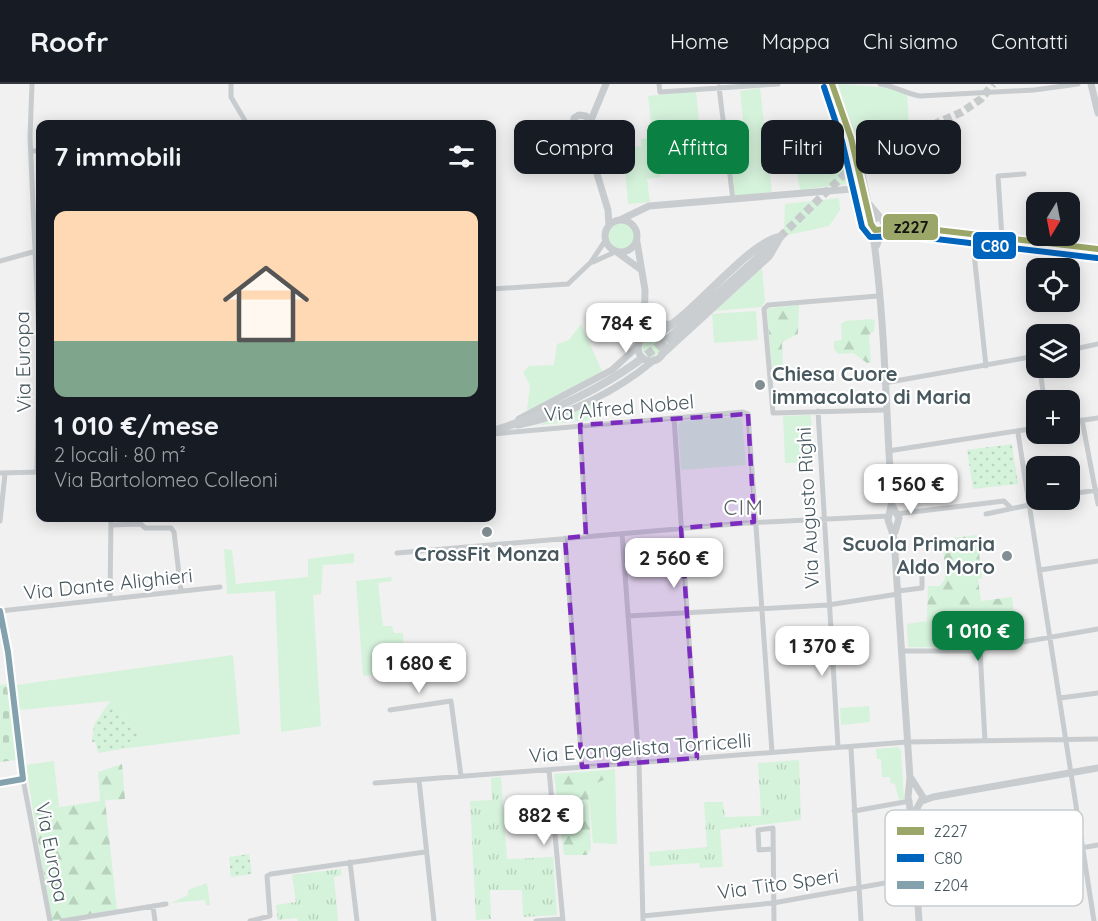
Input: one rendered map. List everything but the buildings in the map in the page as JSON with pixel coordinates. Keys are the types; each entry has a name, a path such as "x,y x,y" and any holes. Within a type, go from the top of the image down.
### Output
{"main road":[{"path":"654,335 671,325 759,247 780,237"},
{"path":"669,338 780,237"},
{"path":"662,354 769,256 780,237"},
{"path":"646,316 658,324 671,325"},
{"path":"518,425 610,381 637,362"},
{"path":"496,431 549,411"}],"street":[{"name":"Via Europa","path":"32,84 31,151 36,234"},
{"path":"231,84 231,97 245,120"},
{"path":"590,120 606,84"},
{"path":"659,84 660,92 778,84"},
{"path":"880,84 895,86 912,95 920,96 1034,90 1078,84"},
{"path":"1091,84 1098,113"},
{"path":"833,86 846,120 872,224 879,296 907,742 910,778 916,798 915,810"},
{"path":"719,87 733,200"},
{"path":"574,120 594,109"},
{"path":"584,116 585,120"},
{"path":"31,151 36,151"},
{"path":"496,289 558,287 574,281 591,262 605,242 605,232 609,225 608,210 597,174"},
{"path":"1002,238 998,176 1024,174"},
{"path":"609,225 649,206 864,188"},
{"path":"867,199 882,219 882,229 878,240 877,272"},
{"path":"496,431 612,370 644,337 646,316 644,282 640,269 637,232 631,223 619,220 608,210"},
{"path":"631,223 637,210"},
{"path":"872,224 876,218 911,227 1097,249"},
{"path":"872,224 875,230 911,227"},
{"path":"972,235 986,366"},
{"path":"605,242 640,269"},
{"path":"591,262 616,252 629,251 637,242"},
{"path":"0,261 36,251"},
{"path":"879,296 768,305 764,309 773,413 885,410"},
{"path":"496,431 554,417 577,408 662,354 664,345 654,335 646,316"},
{"path":"644,337 654,335"},
{"path":"1080,348 1098,344"},
{"path":"638,345 642,357 654,360"},
{"path":"884,383 1026,358"},
{"name":"Via Augusto Righi","path":"818,411 838,747"},
{"name":"Via Alfred Nobel","path":"496,432 536,431 580,425 743,412 748,414 754,522"},
{"path":"674,418 697,758"},
{"path":"1098,418 1082,420 1098,504"},
{"path":"580,425 586,536"},
{"path":"888,451 1026,431"},
{"path":"1018,433 1026,483"},
{"path":"0,521 2,474 36,472"},
{"path":"1080,493 1097,490"},
{"path":"1004,501 1011,508"},
{"path":"397,554 754,522 877,516 893,518 915,512 1004,501"},
{"path":"1003,513 1004,501"},
{"path":"985,503 986,514"},
{"path":"986,514 1003,513 1026,503"},
{"path":"973,505 980,507 986,514"},
{"path":"1030,510 1078,810"},
{"path":"754,522 772,752"},
{"path":"110,598 111,525 141,524 145,528 171,528 174,532 181,591"},
{"path":"622,534 639,763 643,918"},
{"path":"565,538 582,767"},
{"path":"1040,570 1098,561"},
{"path":"628,616 828,605 922,588 922,575"},
{"name":"Via Dante Alighieri","path":"0,611 220,587"},
{"name":"Via Europa","path":"0,611 8,652 23,779 50,921"},
{"path":"902,651 980,650 1098,629"},
{"path":"980,650 985,741"},
{"path":"1060,698 1098,693"},
{"path":"390,710 451,701 461,776"},
{"name":"Via Evangelista Torricelli","path":"375,783 907,742 1098,739"},
{"path":"850,748 861,921"},
{"path":"854,811 916,798 1098,768"},
{"path":"536,921 563,920 549,770"},
{"path":"0,783 23,779"},
{"path":"419,780 434,921"},
{"path":"772,849 759,850 758,830 773,828 774,921"},
{"path":"1083,842 1094,921"},
{"name":"Via Tito Speri","path":"1084,848 1098,845"},
{"path":"250,921 270,916 267,876 425,852"},
{"path":"350,862 357,921"},
{"name":"Via Tito Speri","path":"643,918 773,903 885,883"},
{"path":"62,921 166,904"},
{"path":"153,906 155,921"},
{"path":"918,906 919,921"}],"highlighted area":[{"path":"748,414 754,522 681,528 697,758 582,767 565,538 586,536 580,425"}],"green space":[{"path":"838,84 895,88 907,95 909,120 856,120 856,140"},
{"path":"760,88 764,120 761,120 761,174 770,174 772,192 735,196 733,174 749,174 749,120 743,120 740,91"},
{"path":"696,91 699,120 651,120 648,96"},
{"path":"844,123 857,183 800,190 797,174 844,174"},
{"path":"647,138 647,174 661,174 661,177 647,179 650,202 628,204 625,174 635,174 635,147 641,146 641,139"},
{"path":"839,198 840,210 829,226 788,235 784,232 785,204"},
{"path":"622,222 632,226 636,236 632,246 622,250 612,246 608,236 612,226"},
{"path":"762,268 765,301 761,307 715,311"},
{"path":"799,305 798,334 782,342 783,370 772,371 767,311 769,308"},
{"path":"756,311 758,340 714,343 712,314"},
{"path":"872,319 875,321 874,331 869,335 871,362 867,363 853,353 838,354 834,349 834,341 842,340 841,324 845,321"},
{"path":"581,324 602,371 527,410 530,385 523,372 529,366 554,365 557,344 569,340"},
{"path":"647,339 655,339 660,344 658,355 647,357 642,352 642,344"},
{"path":"602,397 601,419 539,425 546,422"},
{"path":"811,415 813,462 785,463 783,416"},
{"path":"737,417 742,419 746,465 681,470 678,424 682,421"},
{"path":"1012,444 1018,484 973,489 967,450"},
{"path":"977,535 982,578 978,579 981,601 1012,597 1014,614 975,621 977,632 969,641 963,629 958,626 927,621 928,586 940,586 945,579 943,539"},
{"path":"224,549 232,550 236,584 308,577 308,559 354,553 354,563 323,565 321,594 313,595 321,726 281,732 275,591 227,594"},
{"path":"391,577 392,581 378,583 383,626 392,626 394,633 403,633 405,671 363,676 356,581"},
{"path":"927,621 957,626 962,629 969,640 975,634 976,648 908,647 907,624"},
{"path":"233,655 240,734 121,749 138,735 110,701 19,710 16,685"},
{"path":"8,684 16,760 0,762 0,685"},
{"path":"110,701 138,735 121,749 98,753 95,742 92,742 94,725"},
{"path":"869,706 870,722 841,725 840,708"},
{"path":"898,747 901,750 904,799 899,800 895,784 890,783 890,777 882,777 881,759 877,759 876,749"},
{"path":"799,760 801,820 720,830 723,867 700,868 699,863 650,866 649,852 707,847 704,802 723,802 725,817 761,816 758,763"},
{"path":"54,761 59,807 33,811 26,765"},
{"path":"122,764 125,799 105,800 117,910 52,921 33,811 100,801 98,772"},
{"path":"615,769 617,844 593,843 588,787 606,779 608,770"},
{"path":"608,770 606,779 588,787 591,849 587,855 564,855 554,774"},
{"path":"501,777 507,859 553,857 557,915 523,917 522,890 490,890 491,919 476,920 470,801 492,800 491,778"},
{"path":"249,854 252,874 231,877 229,857"},
{"path":"341,869 342,875 334,877 338,921 298,921 297,918 278,920 276,905 296,902 292,875"},
{"path":"207,883 210,905 206,905 205,900 171,903 188,895 188,890"}],"tunnel":[{"path":"780,237 850,169 888,144 962,112 981,99 993,84"},
{"path":"637,362 669,338"}],"transit line":[{"name":"z227","path":"832,84 851,138 871,224 875,230 911,227 1098,249"},
{"name":"C80","path":"824,87 842,141 862,227 870,237 911,236 1097,258"},
{"name":"z204","path":"0,611 8,652 23,779 0,783"}],"place":[{"name":"Chiesa Cuore immacolato di Maria","path":"760,385"},
{"name":"CrossFit Monza","path":"487,532"},
{"name":"Scuola Primaria Aldo Moro","path":"1007,556"}],"district":[{"name":"CIM","path":"744,508"}]}
